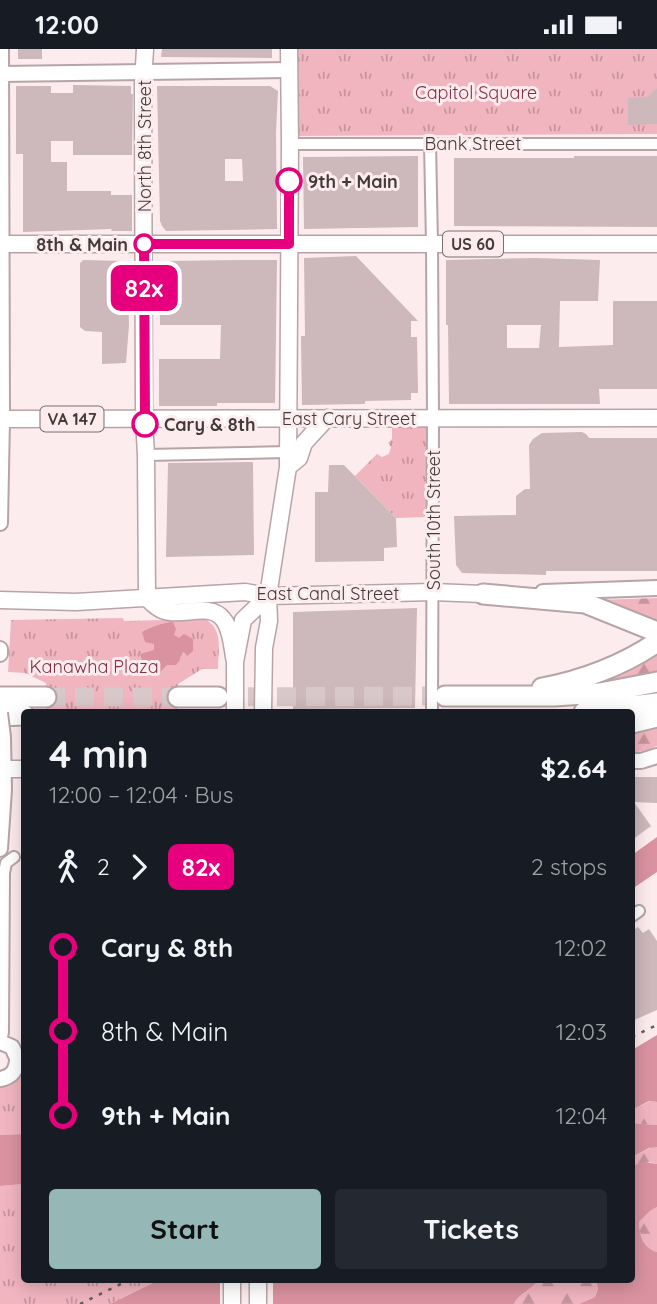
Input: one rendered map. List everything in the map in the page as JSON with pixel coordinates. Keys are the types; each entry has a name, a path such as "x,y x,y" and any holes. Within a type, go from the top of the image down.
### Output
{"highway":[{"path":"483,594 585,603 649,629"},
{"path":"467,696 545,687 581,678 653,646"},
{"path":"445,696 554,696 600,693 657,682"},
{"path":"0,697 46,697"},
{"path":"178,697 218,697"},
{"path":"635,713 655,713"},
{"path":"635,722 655,713"},
{"path":"0,714 21,715"}],"main road":[{"name":"North 8th Street","path":"145,49 144,418 147,598"},
{"path":"263,709 268,596 288,460 289,49"},
{"path":"1,244 144,244"},
{"name":"US 60","path":"144,244 657,244"},
{"path":"288,460 299,458 304,443 327,418"},
{"name":"East Cary Street","path":"1,419 657,418"},
{"name":"East Canal Street","path":"0,600 76,602 245,592 268,596 433,592 483,594"},
{"path":"234,709 235,662 243,620 268,596"},
{"path":"147,598 169,613 207,611 221,617 228,627 235,662"},
{"path":"1,770 21,769"},
{"path":"232,1283 232,1304"},
{"path":"258,1283 258,1304"}],"street":[{"path":"0,523 1,49"},
{"path":"1,74 289,70"},
{"name":"Bank Street","path":"290,143 657,144"},
{"name":"South 10th Street","path":"430,143 432,709"},
{"path":"146,456 288,460"},
{"name":"East Canal Street","path":"483,594 657,588"},
{"path":"0,649 0,655"},
{"path":"0,714 4,790 0,849"},
{"path":"637,761 657,757"},
{"path":"637,761 657,762"},
{"path":"0,1079 21,1065 15,1052 1,1042 4,873 6,863 14,857"}],"green space":[{"name":"Capitol Square","path":"295,49 657,49 657,134 295,136"},
{"path":"428,425 428,517 396,518 355,476 377,454 382,457 389,454 391,447 388,443 392,439 392,426"},
{"path":"657,598 657,625 597,600"},
{"name":"Kanawha Plaza","path":"205,619 215,629 219,641 218,669 202,669 178,684 177,709 46,709 46,683 25,673 8,672 11,620"},
{"path":"657,652 657,672 587,684"},
{"path":"657,723 657,746 635,752 635,728"},
{"path":"17,1064 21,1065 21,1134 0,1135 0,1079"},
{"path":"650,1101 657,1102 657,1125 635,1123 635,1108"},
{"path":"657,1147 657,1164 649,1162 635,1165 635,1156"},
{"path":"21,1184 21,1283 153,1283 110,1304 0,1304 0,1186"},
{"path":"657,1207 657,1252 643,1240 639,1222"},
{"path":"535,1283 597,1283 598,1289 595,1297 579,1304 514,1304"}],"shaded area":[{"path":"173,622 176,629 174,635 179,638 184,634 193,639 193,651 187,656 184,652 180,653 180,660 176,665 167,665 161,671 150,668 140,654 154,650 154,644 145,642 142,632"},
{"path":"657,837 657,872 635,887 635,853"},
{"path":"657,1035 657,1102 649,1101 635,1108 635,1048"},
{"path":"635,1123 657,1125 657,1147 635,1155"},
{"path":"21,1134 21,1184 0,1186 0,1135"},
{"path":"645,1162 657,1164 657,1207 639,1222 643,1240 657,1252 657,1304 579,1304 595,1297 597,1283 635,1283 635,1165"},
{"path":"153,1283 535,1283 514,1304 110,1304"}],"pier":[{"path":"220,1283 273,1283 273,1304 220,1304"}],"building":[{"path":"18,49 42,49 42,59 18,59"},
{"path":"162,49 272,49 272,58 161,57"},
{"path":"73,85 131,86 132,155 73,155 73,141 51,141 51,162 67,162 67,191 111,191 111,195 132,195 132,231 111,231 112,229 23,232 23,154 16,154 16,86 51,86 51,93 73,93"},
{"path":"157,86 270,86 278,91 277,229 166,231 160,221","holes":["225,159 242,159 243,181 225,181"]},
{"path":"657,88 657,124 628,125 628,98 648,97"},
{"path":"418,156 418,227 304,229 303,157"},
{"path":"657,156 657,227 454,226 454,158"},
{"path":"356,256 418,321 411,321 411,337 417,337 418,393 411,393 411,400 302,405 304,258"},
{"path":"83,260 124,261 128,265 129,325 126,363 102,364 102,332 85,331 80,327 80,263"},
{"path":"277,260 275,403 159,406 159,359 220,359 221,325 160,325 159,261"},
{"path":"446,260 600,260 598,301 560,301 559,347 613,345 613,301 657,301 657,389 599,389 600,404 449,404","holes":["507,325 541,325 539,348 507,348"]},
{"path":"582,432 589,438 657,438 657,571 546,571 546,575 462,573 456,565 454,516 516,515 516,496 525,489 530,489 529,445 533,439 542,433"},
{"path":"253,462 254,555 166,557 168,463"},
{"path":"329,465 344,465 396,518 397,547 384,548 384,561 315,562 315,492 328,492"},
{"path":"417,608 415,708 293,709 293,612"},
{"path":"635,777 657,777 657,803 635,802"},
{"path":"635,803 651,826 635,838"},
{"path":"638,927 643,933 649,929 657,941 657,1010 635,1020 635,929"}],"tunnel":[{"path":"219,697 445,696"},
{"path":"46,697 178,697"}],"railway":[{"path":"635,1036 657,1025"},
{"path":"80,1304 123,1283"}],"bus line":[{"name":"82x","path":"145,424 144,244 289,244 289,181"}],"place":[{"name":"9th + Main","path":"289,181"},
{"name":"8th & Main","path":"144,244"},
{"name":"Cary & 8th","path":"145,424"}]}
